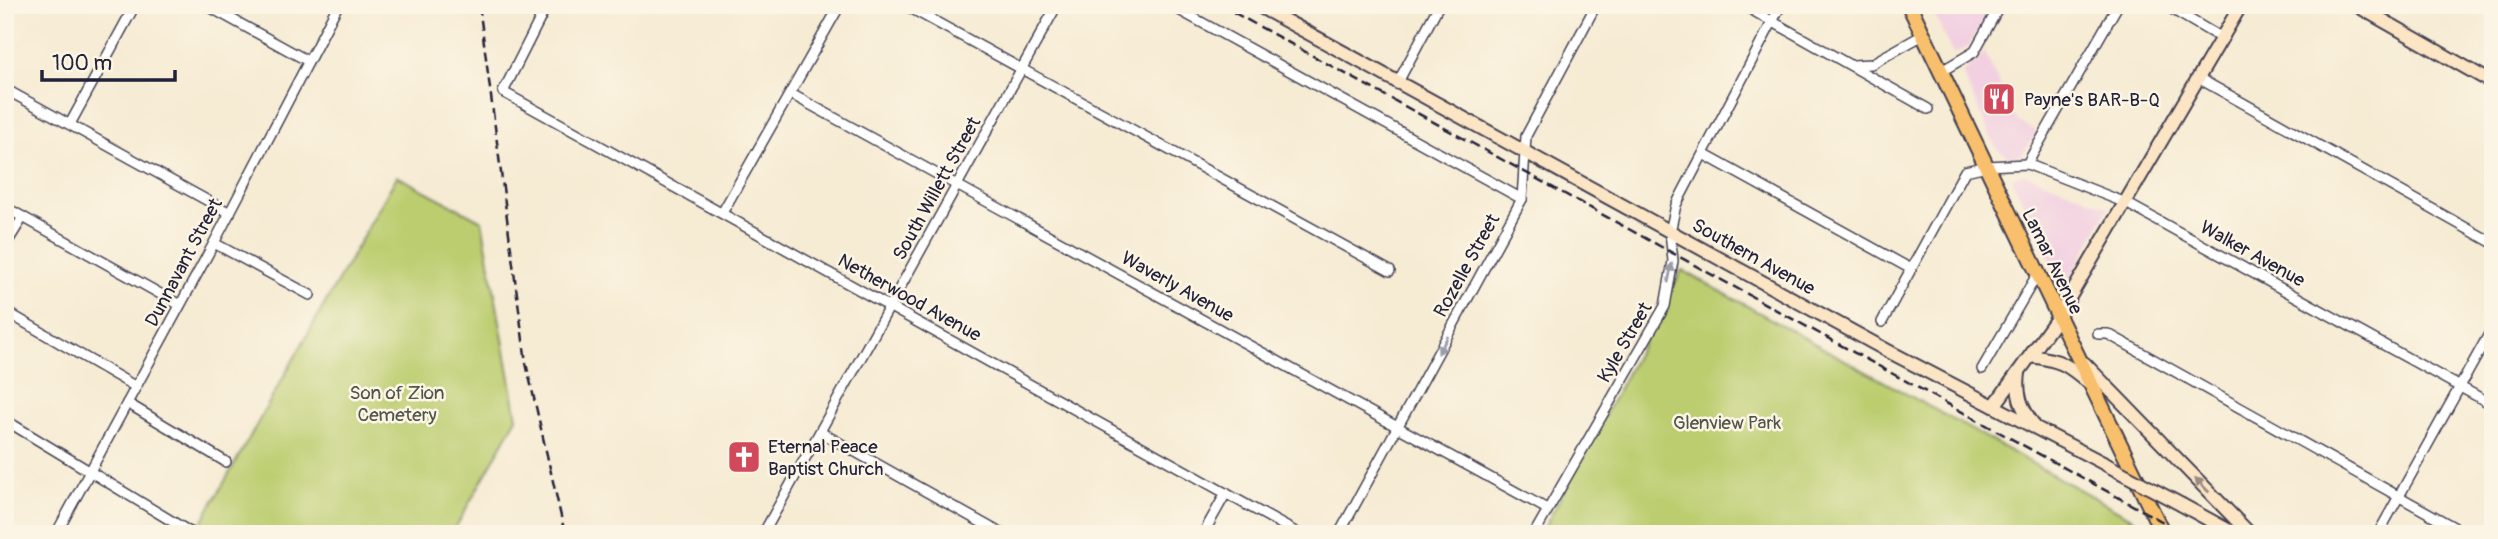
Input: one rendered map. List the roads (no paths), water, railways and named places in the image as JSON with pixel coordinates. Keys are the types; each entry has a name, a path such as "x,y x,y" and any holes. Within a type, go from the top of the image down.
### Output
{"main road":[{"name":"Southern Avenue","path":"1257,5 1274,9 1397,84 1888,351 2235,534"},
{"name":"Lamar Avenue","path":"1909,5 2058,317 2083,362 2163,534"},
{"path":"1994,406 2058,317 2241,5"},
{"path":"2357,5 2493,83"},
{"path":"2031,356 2055,359 2069,365 2096,390"},
{"path":"2083,362 2250,534"},
{"path":"2019,371 2017,390 2021,407 2035,427"}],"street":[{"path":"70,124 135,5"},
{"path":"206,5 308,61"},
{"name":"Dunnavant Street","path":"56,534 230,213 338,5"},
{"name":"Netherwood Avenue","path":"547,5 503,92 1299,534"},
{"path":"722,213 840,5"},
{"path":"905,5 1390,271"},
{"name":"South Willett Street","path":"763,534 1057,5"},
{"path":"1170,5 1522,199"},
{"path":"1397,84 1439,5"},
{"name":"Rozelle Street","path":"1339,534 1522,199 1526,135 1596,5"},
{"path":"1744,5 1928,109"},
{"name":"Kyle Street","path":"1534,534 1665,306 1673,261 1670,232 1676,205 1705,155 1781,5"},
{"path":"1940,72 1974,52 2000,5"},
{"path":"2027,164 2118,5"},
{"path":"2165,5 2223,39"},
{"path":"1851,65 1871,64 1923,35"},
{"path":"2200,79 2493,243"},
{"path":"5,89 230,213"},
{"name":"Waverly Avenue","path":"791,94 1547,509"},
{"path":"1705,155 1911,270"},
{"name":"Walker Avenue","path":"1987,166 2027,164 2126,203 2493,405"},
{"path":"1882,322 1965,171 1987,166"},
{"path":"5,207 180,305"},
{"path":"5,246 23,217"},
{"path":"214,243 310,295"},
{"path":"1982,369 2038,273"},
{"path":"5,311 136,387"},
{"path":"2378,534 2493,327"},
{"path":"2098,334 2108,334 2466,534"},
{"path":"127,403 226,462"},
{"path":"5,420 193,534"},
{"path":"820,432 1002,534"},
{"path":"1203,534 1226,494"}],"railway":[{"path":"479,5 526,363 565,534"},
{"path":"1220,5 2185,534"}],"place":[{"name":"Payne's BAR-B-Q","path":"1999,99"},
{"name":"Eternal Peace Baptist Church","path":"744,457"}],"park label":[{"name":"Son of Zion Cemetery","path":"397,403"},
{"name":"Glenview Park","path":"1727,422"}]}
